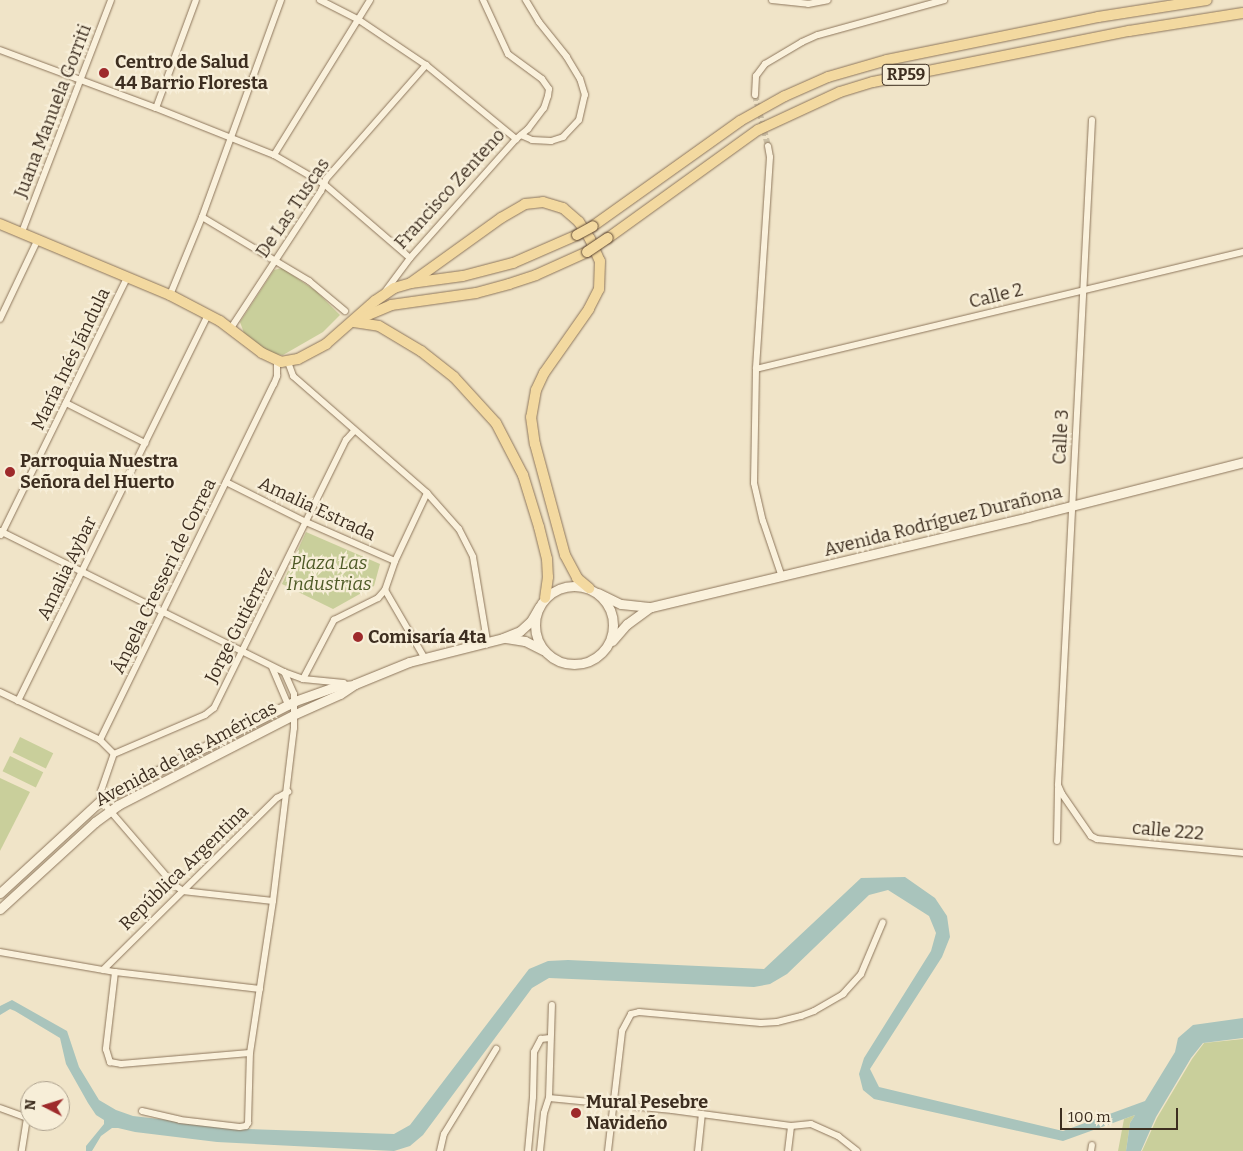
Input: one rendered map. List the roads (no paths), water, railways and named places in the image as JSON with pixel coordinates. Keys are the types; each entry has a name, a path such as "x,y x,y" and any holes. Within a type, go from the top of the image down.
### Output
{"main road":[{"name":"RP59","path":"411,283 463,276 512,264 576,235 593,226 740,121 785,96 828,77 887,60 1098,17 1207,0"},
{"name":"RP59","path":"354,322 391,306 476,293 509,284 536,275 587,252 758,130 840,92 881,80 1130,31 1243,13"},
{"path":"0,224 170,295 208,314 276,361 288,362 316,350 354,322 384,294 411,283 501,218 525,204 543,202 563,208 579,222 590,239 600,261 599,289 589,309 544,373 536,390 531,417 535,444 565,555 577,578 593,590 621,604 650,607"},
{"path":"354,322 379,326 421,351 454,377 496,423 523,475 539,527 547,568 542,603 535,630 544,651"},
{"name":"Avenida Rodríguez Durañona","path":"650,607 782,577 1243,462"},
{"path":"503,638 527,626 542,603 564,587 575,585 593,590 612,612 614,629 608,646"},
{"path":"503,638 525,641 562,663 578,664 593,660 608,646 626,624 650,607"},
{"name":"Avenida de las Américas","path":"0,909 94,822 109,812 293,715 340,694 355,684 424,657 503,638"},
{"name":"Avenida de las Américas","path":"0,893 101,800 291,703 334,687 355,684"}],"street":[{"name":"Juana Manuela Gorriti","path":"22,232 111,0"},
{"path":"156,108 196,0"},
{"path":"170,295 202,217 281,0"},
{"path":"320,0 359,20 426,65 518,137 551,141 563,137 579,120 585,95 580,79 567,57 539,22 526,0"},
{"path":"274,156 370,0"},
{"name":"Francisco Zenteno","path":"384,294 410,258 518,137 528,129 544,108 548,96 547,85 508,54 483,0"},
{"path":"772,0 808,4 828,0"},
{"path":"755,95 756,76 765,64 779,54 818,35 913,3 944,0"},
{"path":"0,50 231,137 274,156 324,184 410,258"},
{"name":"De Las Tuscas","path":"230,328 324,184 426,65"},
{"name":"Calle 3","path":"1057,841 1058,784 1082,289 1092,120"},
{"path":"768,146 770,157 756,369 754,483 762,521 782,577"},
{"path":"202,217 276,260 321,290 345,311"},
{"path":"0,319 38,239"},
{"name":"Calle 2","path":"756,369 1082,289 1243,252"},
{"name":"María Inés Jándula","path":"1,533 128,276"},
{"name":"Amalia Aybar","path":"18,701 208,314"},
{"name":"Ángela Cresseri de Correa","path":"100,740 277,376 276,361"},
{"path":"288,362 293,376 427,493 459,529 470,548 480,591 487,641"},
{"path":"66,403 145,443"},
{"name":"Jorge Gutiérrez","path":"114,754 210,712 243,651 346,440 354,430"},
{"name":"Amalia Estrada","path":"226,482 306,522 395,561"},
{"path":"303,679 334,620 378,598 385,590 395,561 427,493"},
{"path":"1,533 284,672 303,679 355,684"},
{"path":"385,590 424,657"},
{"path":"272,666 291,703"},
{"path":"142,1111 180,1120 246,1126 249,1118 250,1053 288,792 293,715 291,703 292,687 284,672"},
{"path":"0,692 100,740 114,754 101,791 101,800 109,812 174,885 183,891 273,901"},
{"name":"calle 222","path":"1058,784 1062,794 1091,836 1103,840 1243,853"},
{"name":"República Argentina","path":"103,970 277,798 288,792"},
{"path":"608,1151 622,1031 631,1014 639,1012 761,1023 777,1022 814,1011 843,994 861,974 883,922"},
{"path":"0,952 115,972 260,989"},
{"path":"115,972 106,1049 110,1062 121,1064 250,1053"},
{"path":"540,1151 544,1113 549,1098 552,1005"},
{"path":"528,1151 533,1097 534,1052 538,1042 550,1038"},
{"path":"440,1151 444,1134 496,1049"},
{"path":"549,1098 702,1114 791,1126 810,1124 838,1136 857,1151"},
{"path":"0,1108 27,1118 22,1151"},
{"path":"698,1151 702,1114"},
{"path":"788,1151 791,1126"}],"water":[{"path":"905,877 935,898 947,916 950,937 942,957 870,1069 879,1087 1063,1131 1145,1101 1175,1052 1178,1038 1193,1025 1243,1018 1243,1038 1203,1043 1191,1058 1156,1117 1141,1151 1126,1151 1130,1123 1135,1115 1063,1141 874,1099 863,1090 859,1074 864,1058 931,951 936,933 929,916 888,890 869,895 787,974 770,984 754,987 549,978 532,988 423,1135 410,1146 394,1151 217,1142 112,1128 101,1136 92,1151 86,1151 86,1146 104,1124 104,1120 96,1115 66,1064 60,1038 10,1009 0,1015 0,1006 12,1000 67,1031 79,1067 99,1100 116,1110 133,1116 245,1129 394,1134 410,1125 529,969 548,961 568,960 764,969 861,878"}],"tunnel":[{"path":"755,95 768,146"}],"place":[{"name":"Centro de Salud 44 Barrio Floresta","path":"104,73"},
{"name":"Parroquia Nuestra Señora del Huerto","path":"10,472"},
{"name":"Comisaría 4ta","path":"358,637"},
{"name":"Mural Pesebre Navideño","path":"576,1113"}],"park label":[{"name":"Plaza Las Industrias","path":"329,574"}]}
